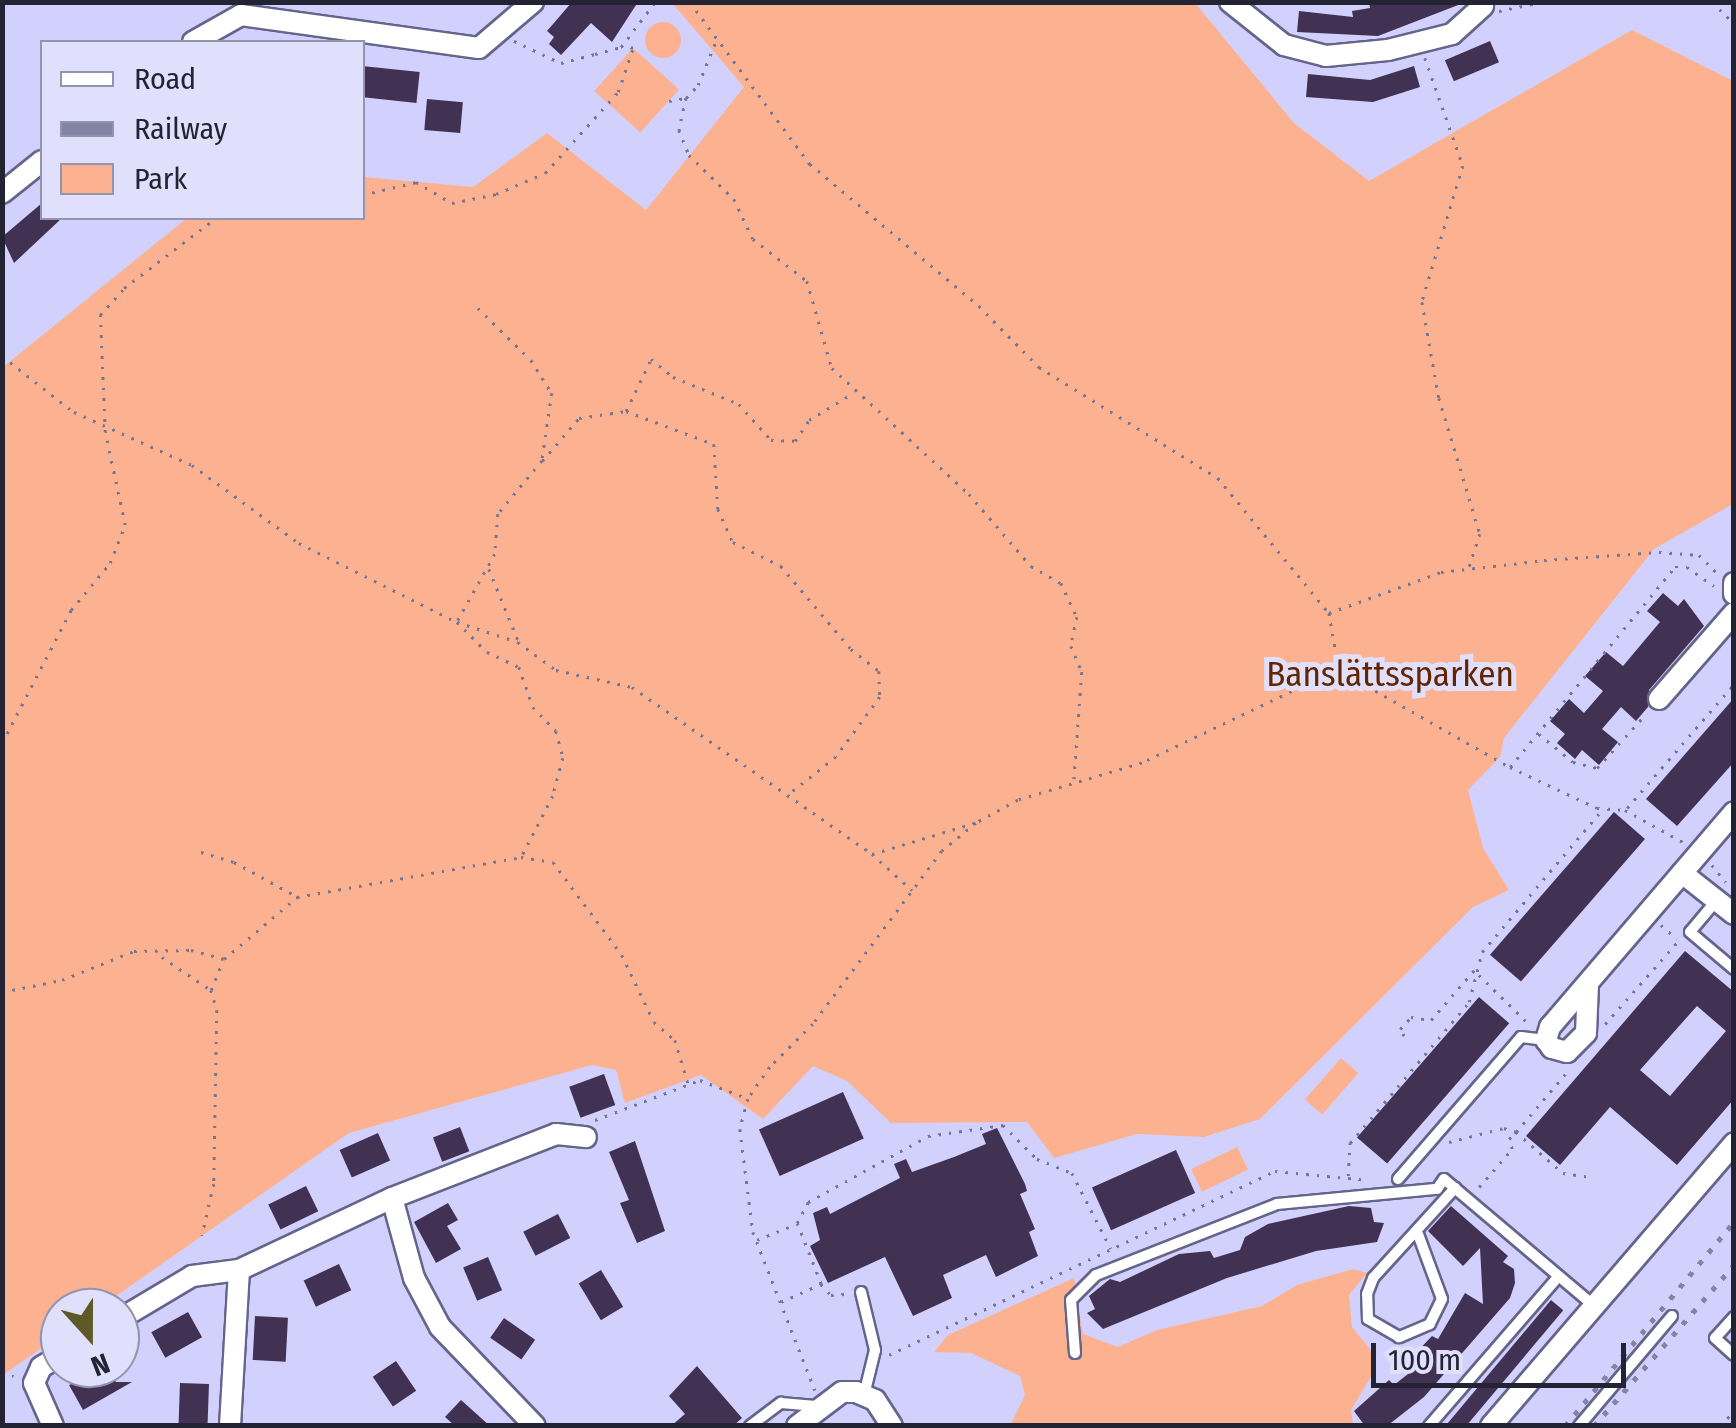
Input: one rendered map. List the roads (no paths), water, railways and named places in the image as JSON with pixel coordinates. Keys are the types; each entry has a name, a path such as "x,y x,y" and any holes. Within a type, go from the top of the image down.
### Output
{"street":[{"path":"197,40 241,15 460,50 479,48 533,2"},
{"path":"1230,2 1258,30 1306,53 1352,56 1462,29 1483,6"},
{"path":"2,193 40,163"},
{"path":"1659,699 1734,613"},
{"path":"1588,985 1586,1033 1567,1052 1546,1040 1588,985 1734,812"},
{"path":"1682,873 1725,896 1734,914"},
{"path":"140,1307 192,1276 239,1270 392,1198 556,1134 586,1137"},
{"path":"1490,1426 1734,1143"},
{"path":"392,1198 414,1278 440,1327 535,1426"},
{"path":"230,1426 239,1270"},
{"path":"40,1369 34,1383 53,1426"},
{"path":"797,1426 842,1392 864,1394 892,1426"}],"lane":[{"path":"1725,896 1690,932 1734,969"},
{"path":"1398,1180 1521,1037 1546,1040"},
{"path":"1075,1353 1071,1300 1096,1276 1277,1204 1437,1189 1444,1179 1594,1306"},
{"path":"1418,1234 1442,1300 1430,1324 1399,1337 1368,1319 1366,1294 1373,1278 1418,1234 1456,1188"},
{"path":"1429,1426 1559,1276"},
{"path":"861,1292 875,1350 864,1394"},
{"path":"1579,1426 1672,1316"},
{"path":"1734,1317 1715,1338 1734,1356"},
{"path":"750,1426 780,1404 820,1406"}],"railway":[{"path":"1565,1426 1734,1222"},
{"path":"1594,1426 1734,1265"}],"park label":[{"name":"Banslättssparken","path":"1390,674"}]}
